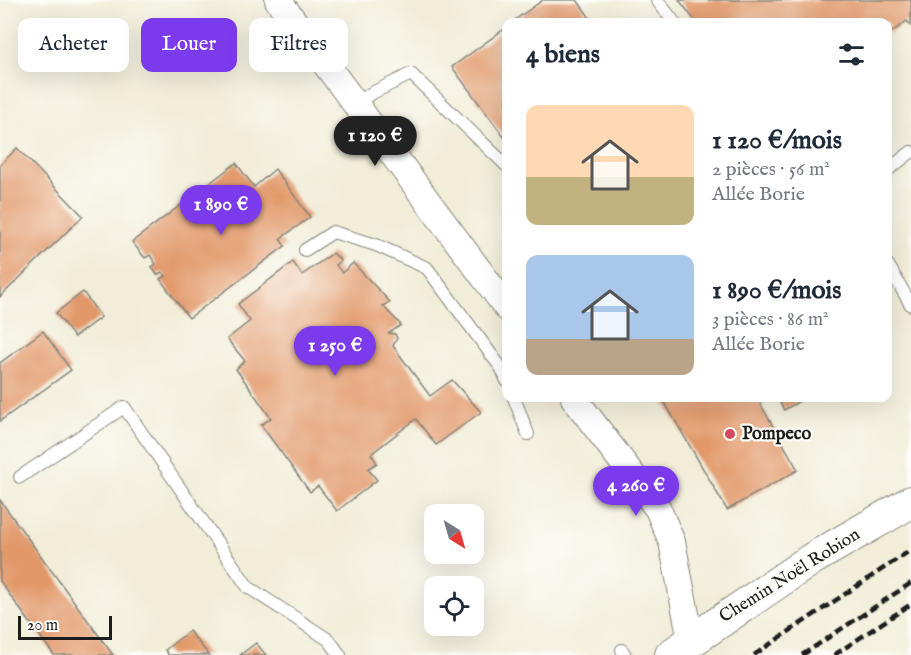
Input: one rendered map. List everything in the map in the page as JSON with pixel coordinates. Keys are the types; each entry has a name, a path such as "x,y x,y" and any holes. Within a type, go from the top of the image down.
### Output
{"street":[{"path":"278,0 502,301"},
{"path":"577,402 658,509 672,542 681,647"},
{"name":"Chemin Noël Robion","path":"681,647 812,559 911,502"}],"lane":[{"path":"657,0 671,18"},
{"path":"356,105 370,94 411,74 502,161"},
{"path":"892,167 911,152"},
{"path":"305,250 333,232 376,245 427,268 502,369"},
{"path":"892,272 911,305"},
{"path":"515,402 528,434"},
{"path":"20,477 124,407 249,587 329,640 340,655"}],"building":[{"path":"543,0 577,0 590,18 518,18"},
{"path":"679,0 911,0 911,26 907,21 892,32 892,18 693,18"},
{"path":"502,31 502,134 452,67"},
{"path":"17,148 83,216 0,297 0,165"},
{"path":"236,163 254,187 275,169 310,217 280,239 285,246 189,318 160,279 166,276 162,272 157,275 152,267 156,264 150,255 145,258 132,242"},
{"path":"333,253 341,261 336,265 342,273 353,263 390,302 383,306 401,325 389,333 395,334 397,338 393,346 430,396 452,380 481,412 436,445 416,419 371,454 377,463 368,469 377,480 337,511 318,486 310,492 261,425 271,418 236,369 245,361 227,339 250,321 238,304 293,262 302,275"},
{"path":"83,292 101,317 74,337 56,313"},
{"path":"43,331 71,370 0,421 0,363"},
{"name":"Pompeco","path":"664,402 759,402 798,470 727,510"},
{"path":"779,402 798,402 784,410"},
{"path":"0,500 113,655 54,655 12,598 0,581"},
{"path":"189,631 209,655 169,655 165,650"},
{"path":"256,643 266,655 240,655"}],"railway":[{"path":"754,655 911,550"},
{"path":"802,655 911,583"},
{"path":"834,655 911,604"}],"place":[{"name":"Pompeco","path":"730,434"}]}
